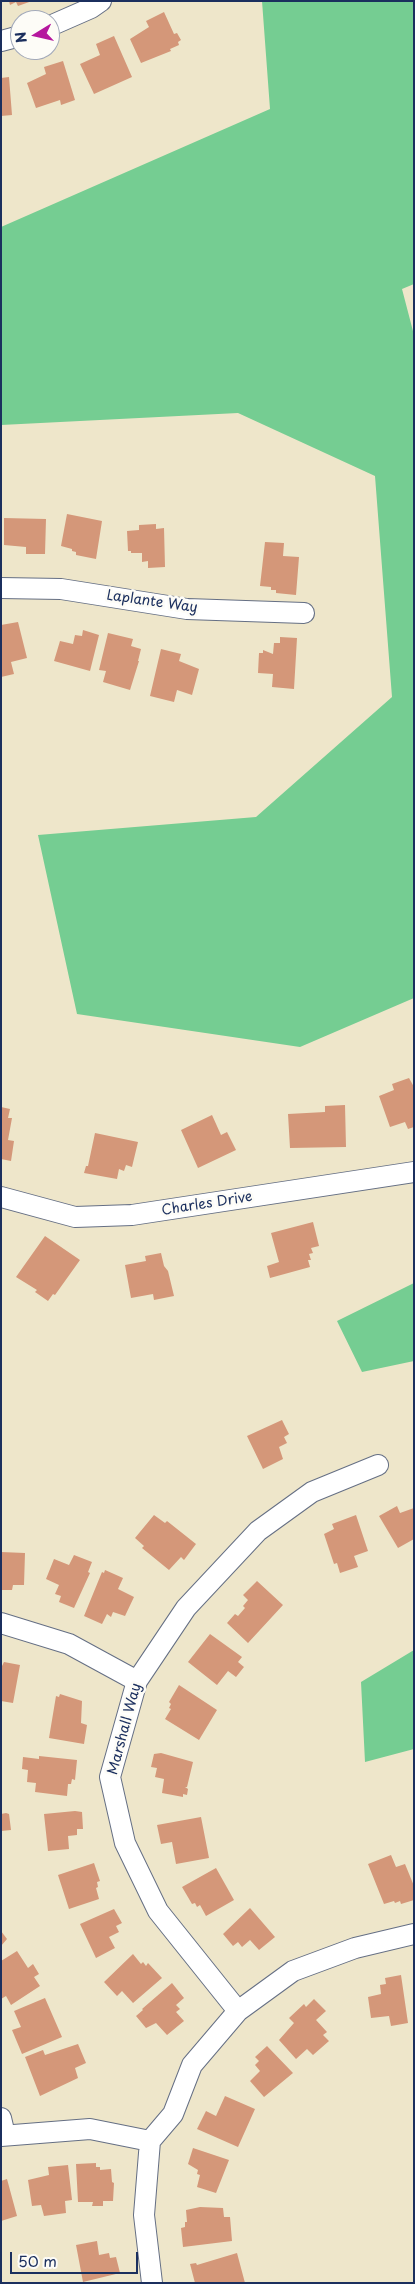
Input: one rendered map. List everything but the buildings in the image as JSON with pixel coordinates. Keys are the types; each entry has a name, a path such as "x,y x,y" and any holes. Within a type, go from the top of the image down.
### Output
{"street":[{"path":"60,21 101,1"},
{"name":"Laplante Way","path":"1,588 61,589 187,609 304,613"},
{"name":"Charles Drive","path":"1,1197 75,1218 132,1215 414,1172"},
{"name":"Marshall Way","path":"238,2011 158,1912 125,1844 110,1777 137,1680 186,1608 258,1532 312,1492 378,1465"},
{"path":"1,1623 69,1644 137,1680"},
{"path":"152,2283 144,2215 150,2141 173,2114 192,2065 238,2011 293,1972 355,1948 414,1934"},
{"path":"3,2129 90,2129 150,2141"}],"green space":[{"path":"262,1 414,1 414,284 402,289 414,335 414,998 300,1047 77,1014 38,835 256,817 392,697 375,476 238,413 1,425 1,227 270,109"},
{"path":"414,1283 414,1361 362,1372 337,1321"},
{"path":"414,1650 414,1749 365,1762 361,1682"}]}
